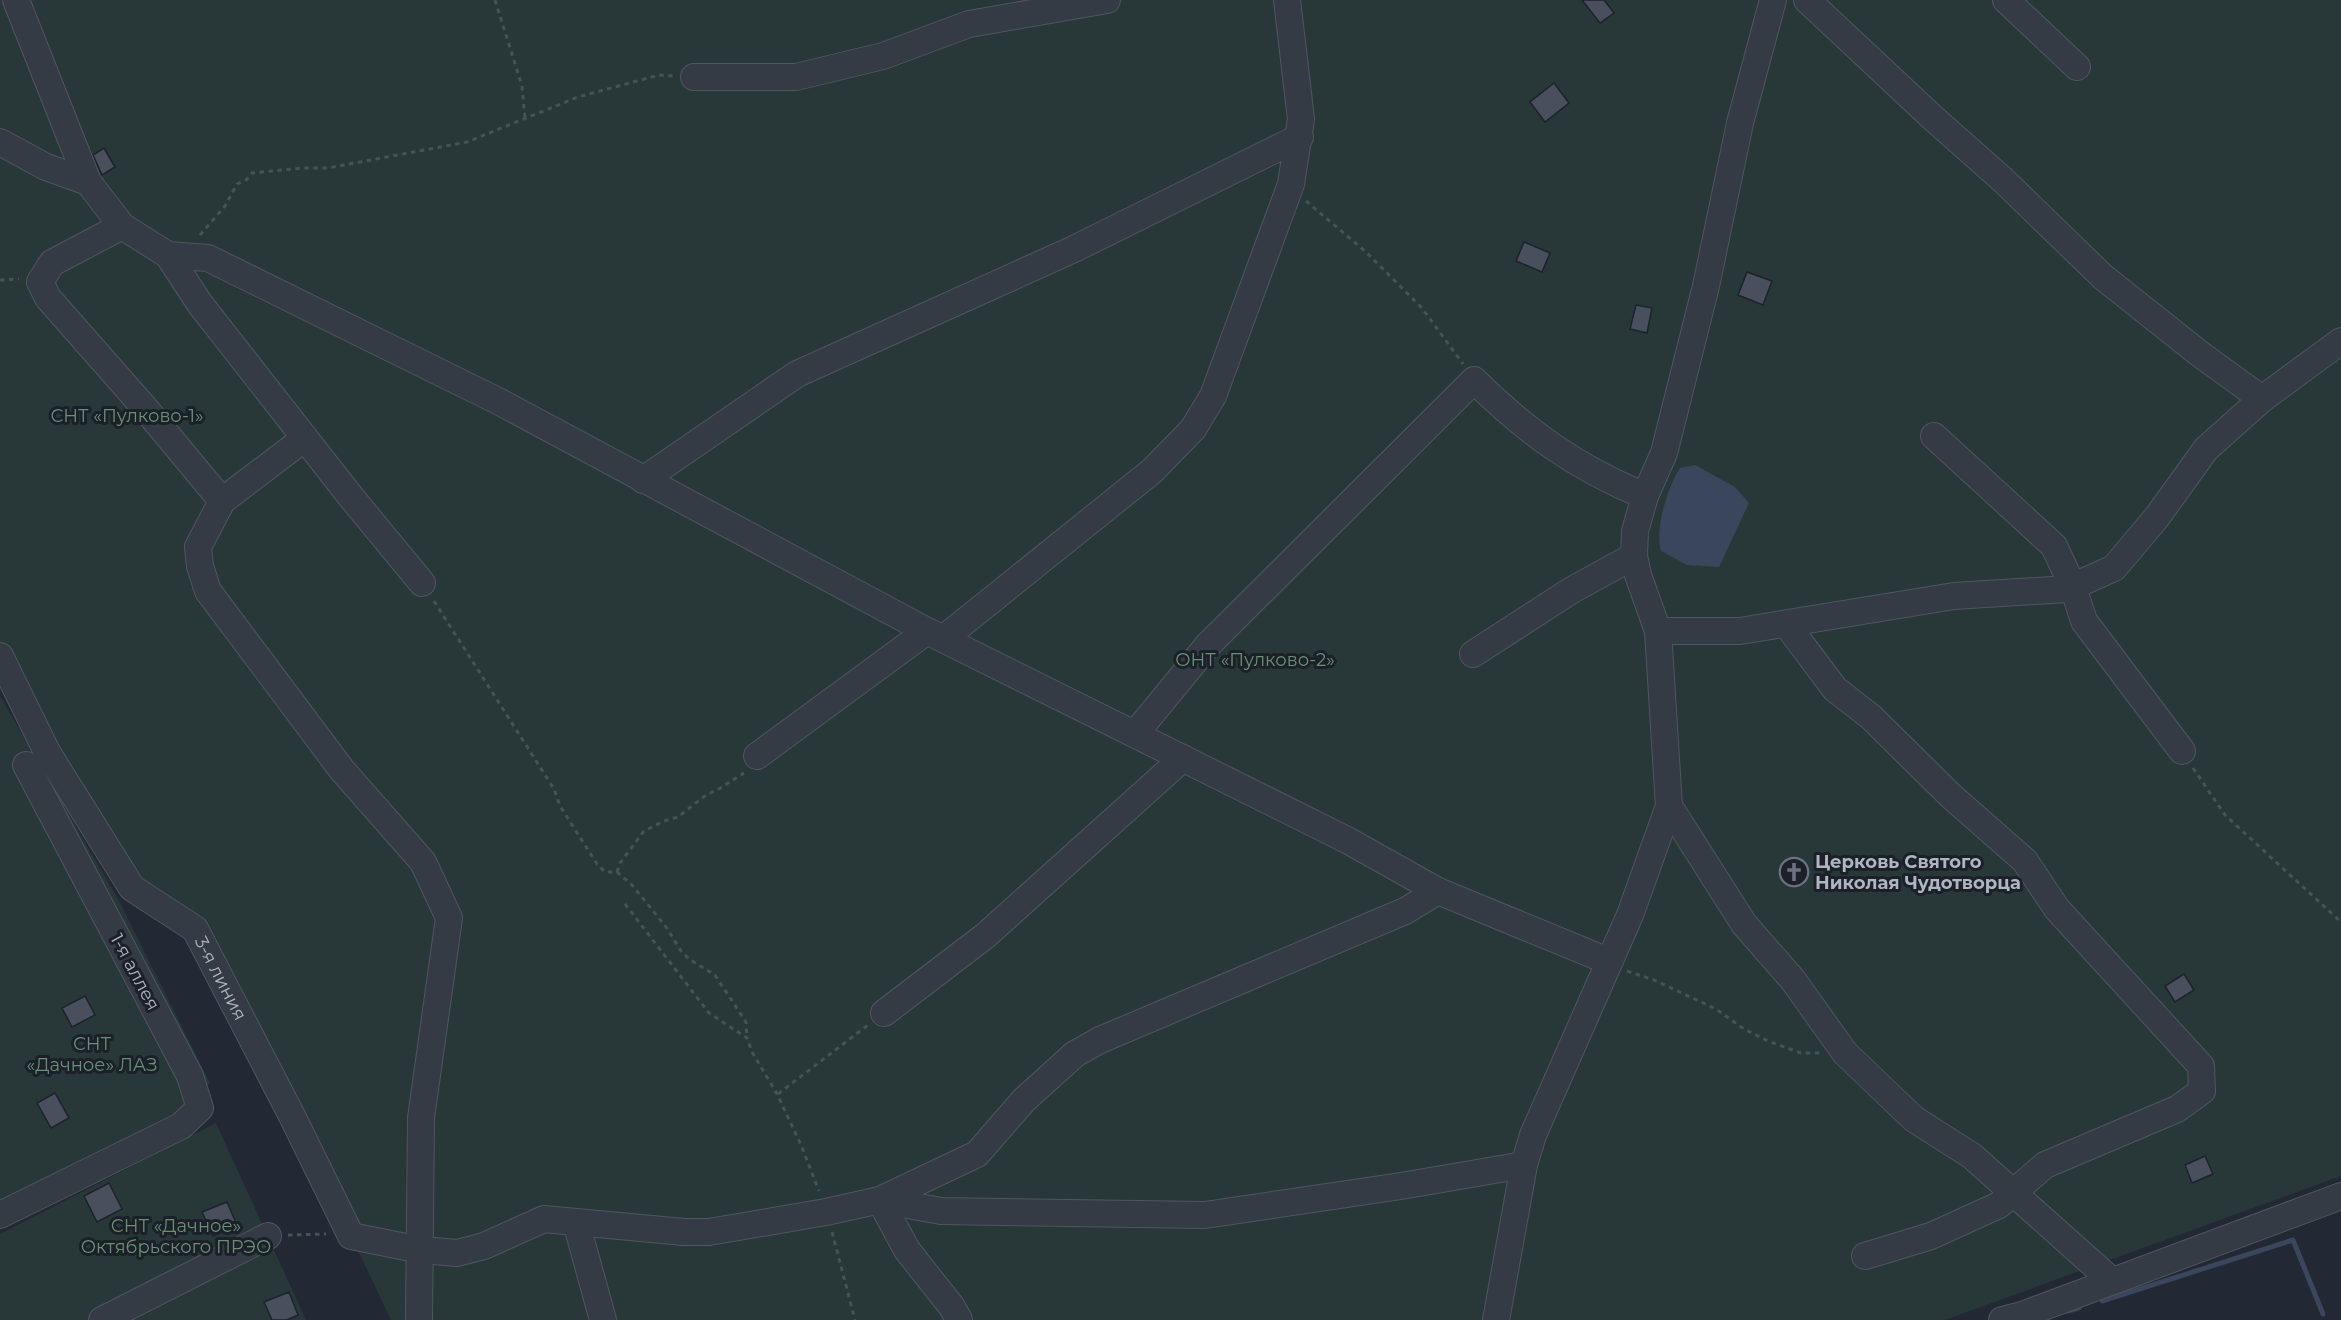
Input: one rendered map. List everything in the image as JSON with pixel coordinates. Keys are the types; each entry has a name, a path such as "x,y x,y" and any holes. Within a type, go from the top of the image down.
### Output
{"street":[{"path":"16,0 88,182 122,226 174,256 208,258 498,401 935,635 1347,840 1438,891 1608,961"},
{"path":"694,77 796,78 883,56 969,24 1107,0"},
{"path":"757,756 935,635 1152,471 1193,429 1213,396 1291,184 1301,119 1287,0"},
{"path":"1496,1320 1524,1165 1533,1135 1630,915 1669,806 1658,631 1638,575 1634,556 1635,531 1645,496 1664,453 1706,286 1740,123 1773,0"},
{"path":"1807,0 2003,180 2103,277 2200,354 2262,399"},
{"path":"2006,0 2077,68"},
{"path":"643,480 797,374 1074,249 1300,137"},
{"path":"0,142 46,167 88,182"},
{"path":"122,226 52,263 40,282 48,298 144,407 222,501"},
{"path":"174,256 200,304 351,497 422,582"},
{"path":"1658,631 1740,632 1954,597 2073,587 2114,568 2157,517 2205,449 2262,399 2341,341"},
{"path":"1135,734 1208,645 1474,380 1509,414 1566,457 1605,480 1645,496"},
{"path":"1934,436 2054,546 2073,587 2084,621 2182,751"},
{"path":"305,438 222,501 198,547 200,566 208,591 342,770 423,862 449,918 421,1118 419,1320"},
{"path":"1473,654 1572,590 1634,556"},
{"path":"1787,625 1835,689 1871,717 1951,796 2025,861 2057,909 2201,1066 2202,1091 2190,1101 2045,1165 1999,1205 1931,1236 1865,1257"},
{"name":"3-я линия","path":"0,656 46,752 132,888 195,929 351,1236"},
{"path":"884,1013 986,936 1183,759"},
{"name":"1-я аллея","path":"0,1215 181,1125 200,1108 190,1076 26,765"},
{"path":"1669,806 1744,924 1793,980 1845,1053 1914,1119 1972,1156 2112,1281"},
{"path":"351,1236 421,1250 457,1253 484,1246 544,1219 684,1232 709,1232 826,1212 880,1200 977,1154 1024,1100 1075,1054 1100,1040 1406,911 1438,891"},
{"path":"880,1200 941,1211 1205,1215 1524,1165"},
{"path":"2002,1320 2022,1315 2341,1196"},
{"path":"880,1200 907,1250 952,1307 959,1320"},
{"path":"576,1222 603,1320"},
{"path":"102,1320 268,1236"}],"path":[{"path":"495,0 522,86 525,118"},
{"path":"174,256 225,206 237,184 246,180 252,173 328,168 467,142 578,97 659,75 694,77"},
{"path":"1291,184 1312,206 1366,252 1422,308 1474,380"},
{"path":"422,582 548,780 560,806 597,864 605,872 617,872 632,885 666,927 681,951 689,959 715,975 746,1022 747,1038 752,1053 777,1094 801,1144 826,1212 855,1320"},
{"path":"2182,751 2225,815 2341,922"},
{"path":"617,872 620,863 644,831 678,817 705,795 742,774 757,756"},
{"path":"625,904 709,1013 747,1038"},
{"path":"1608,961 1716,1009 1744,1029 1786,1049 1801,1053 1845,1053"},
{"path":"777,1094 884,1013"},
{"path":"268,1236 318,1233 351,1236"}],"green space":[{"name":"ОНТ «Пулково-2»","path":"0,0 2341,0 2341,1176 1945,1320 391,1320 351,1236 195,929 132,888 0,657"},
{"name":"СНТ «Дачное» ЛАЗ","path":"0,696 117,897 210,1083 172,1117 0,1208"},
{"name":"СНТ «Дачное» Октябрьского ПРЭО","path":"216,1123 306,1320 0,1320 0,1234"}],"water":[{"path":"1695,465 1735,487 1749,503 1719,567 1687,565 1661,551 1659,532 1663,508 1671,486 1680,468"}],"building":[{"path":"1582,0 1604,0 1614,13 1600,23"},
{"path":"1554,83 1569,103 1545,122 1530,102"},
{"path":"104,148 115,167 102,175 93,155"},
{"path":"1524,242 1550,253 1542,272 1516,261"},
{"path":"1747,272 1772,281 1763,305 1738,295"},
{"path":"1636,305 1652,308 1647,333 1630,329"},
{"name":"Церковь Святого Николая Чудотворца","path":"1794,859 1808,874 1793,887 1780,870"},
{"path":"2184,974 2194,990 2175,1002 2165,986"},
{"path":"85,996 95,1015 72,1027 62,1008"},
{"path":"55,1093 69,1118 51,1128 37,1103"},
{"path":"2205,1156 2213,1174 2192,1183 2185,1165"},
{"path":"109,1183 122,1209 97,1222 84,1196"},
{"path":"227,1202 237,1225 213,1236 202,1212"},
{"path":"289,1292 298,1315 287,1320 272,1320 264,1302"}],"waterway":[{"path":"2102,1301 2293,1240 2323,1314"},
{"path":"2068,1311 2079,1308"}],"place":[{"name":"Церковь Святого Николая Чудотворца","path":"1794,872"}],"park label":[{"name":"СНТ «Пулково-1»","path":"127,416"}]}
